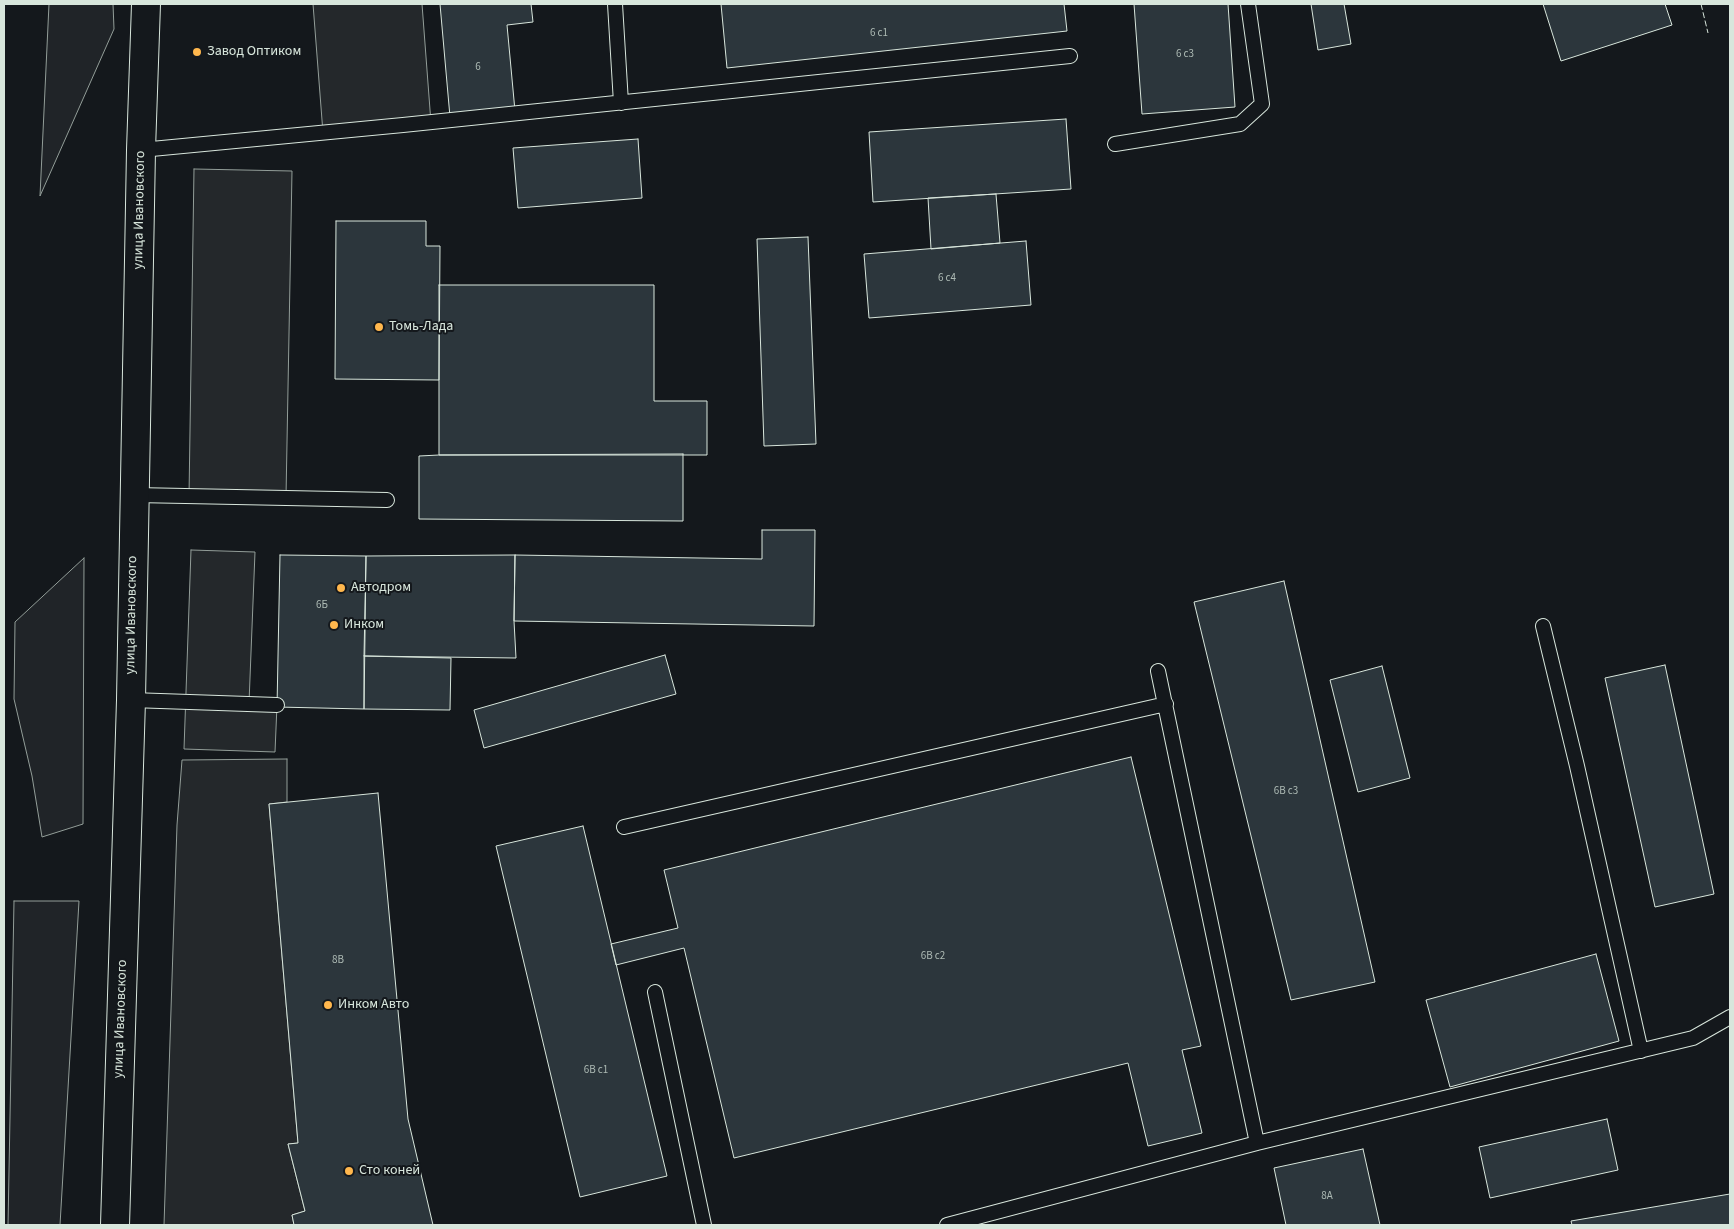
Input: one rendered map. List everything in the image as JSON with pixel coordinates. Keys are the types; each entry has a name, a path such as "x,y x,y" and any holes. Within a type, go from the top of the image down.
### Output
{"main road":[{"name":"улица Ивановского","path":"115,1225 131,700 141,150 146,4"}],"lane":[{"path":"615,4 621,103"},
{"path":"1115,144 1240,124 1262,104 1248,4"},
{"path":"141,150 621,103 1070,56"},
{"path":"135,495 387,500"},
{"path":"1543,626 1577,766 1641,1050"},
{"path":"1158,671 1257,1143"},
{"path":"131,700 276,704"},
{"path":"624,828 1166,704"},
{"path":"655,992 704,1225"},
{"path":"947,1225 1257,1143 1693,1038 1730,1017"}],"shaded area":[{"path":"49,4 113,4 114,29 40,196"},
{"path":"313,4 422,4 431,123 323,133"},
{"path":"194,169 292,171 286,497 189,496"},
{"path":"191,550 255,552 249,703 277,705 275,752 184,749"},
{"path":"84,558 83,824 42,837 32,776 14,699 15,622"},
{"path":"287,759 287,802 269,804 298,1143 288,1144 305,1211 292,1215 294,1225 164,1225 177,825 182,760"},
{"path":"14,901 79,901 60,1225 8,1225"}],"building":[{"path":"440,4 531,4 533,22 507,25 515,111 450,117"},
{"path":"721,4 1064,4 1067,31 727,68"},
{"path":"1134,4 1228,4 1235,107 1142,114"},
{"path":"1311,4 1344,4 1351,44 1318,50"},
{"path":"1543,4 1665,4 1672,25 1561,61"},
{"path":"1066,119 1071,189 873,202 869,132"},
{"path":"638,139 642,198 518,208 513,148"},
{"path":"996,194 1000,243 931,249 928,198"},
{"path":"336,221 426,221 426,246 440,246 439,380 335,379"},
{"path":"808,237 816,444 764,446 757,239"},
{"path":"1026,241 1031,305 869,318 864,254"},
{"path":"439,285 654,285 654,401 707,401 707,455 439,455"},
{"path":"683,454 683,521 419,519 419,456"},
{"path":"762,530 815,530 814,626 514,621 515,555 762,559"},
{"path":"280,555 366,556 364,709 277,707"},
{"path":"515,555 514,621 516,658 364,656 366,556"},
{"path":"1284,581 1375,982 1291,1000 1194,602"},
{"path":"665,655 676,694 484,748 474,710"},
{"path":"364,656 451,658 450,710 364,709"},
{"path":"1665,665 1714,894 1655,907 1605,678"},
{"path":"1382,666 1410,778 1358,792 1330,680"},
{"path":"1131,757 1201,1046 1182,1050 1202,1133 1148,1146 1128,1063 734,1158 684,948 616,965 611,944 678,928 664,870"},
{"path":"378,793 408,1119 433,1225 294,1225 292,1215 305,1211 288,1144 298,1143 269,804"},
{"path":"583,826 667,1176 580,1197 496,846"},
{"path":"1596,954 1619,1041 1450,1087 1426,1000"},
{"path":"1607,1119 1618,1170 1490,1198 1479,1147"},
{"path":"1363,1149 1380,1225 1286,1225 1274,1168"},
{"path":"1730,1194 1730,1225 1572,1225 1571,1221"}],"fence":[{"path":"1701,4 1708,33"}],"place":[{"name":"Завод Оптиком","path":"197,52"},
{"name":"Томь-Лада","path":"379,327"},
{"name":"Автодром","path":"341,588"},
{"name":"Инком","path":"334,625"},
{"name":"Инком Авто","path":"328,1005"},
{"name":"Сто коней","path":"349,1171"}]}
